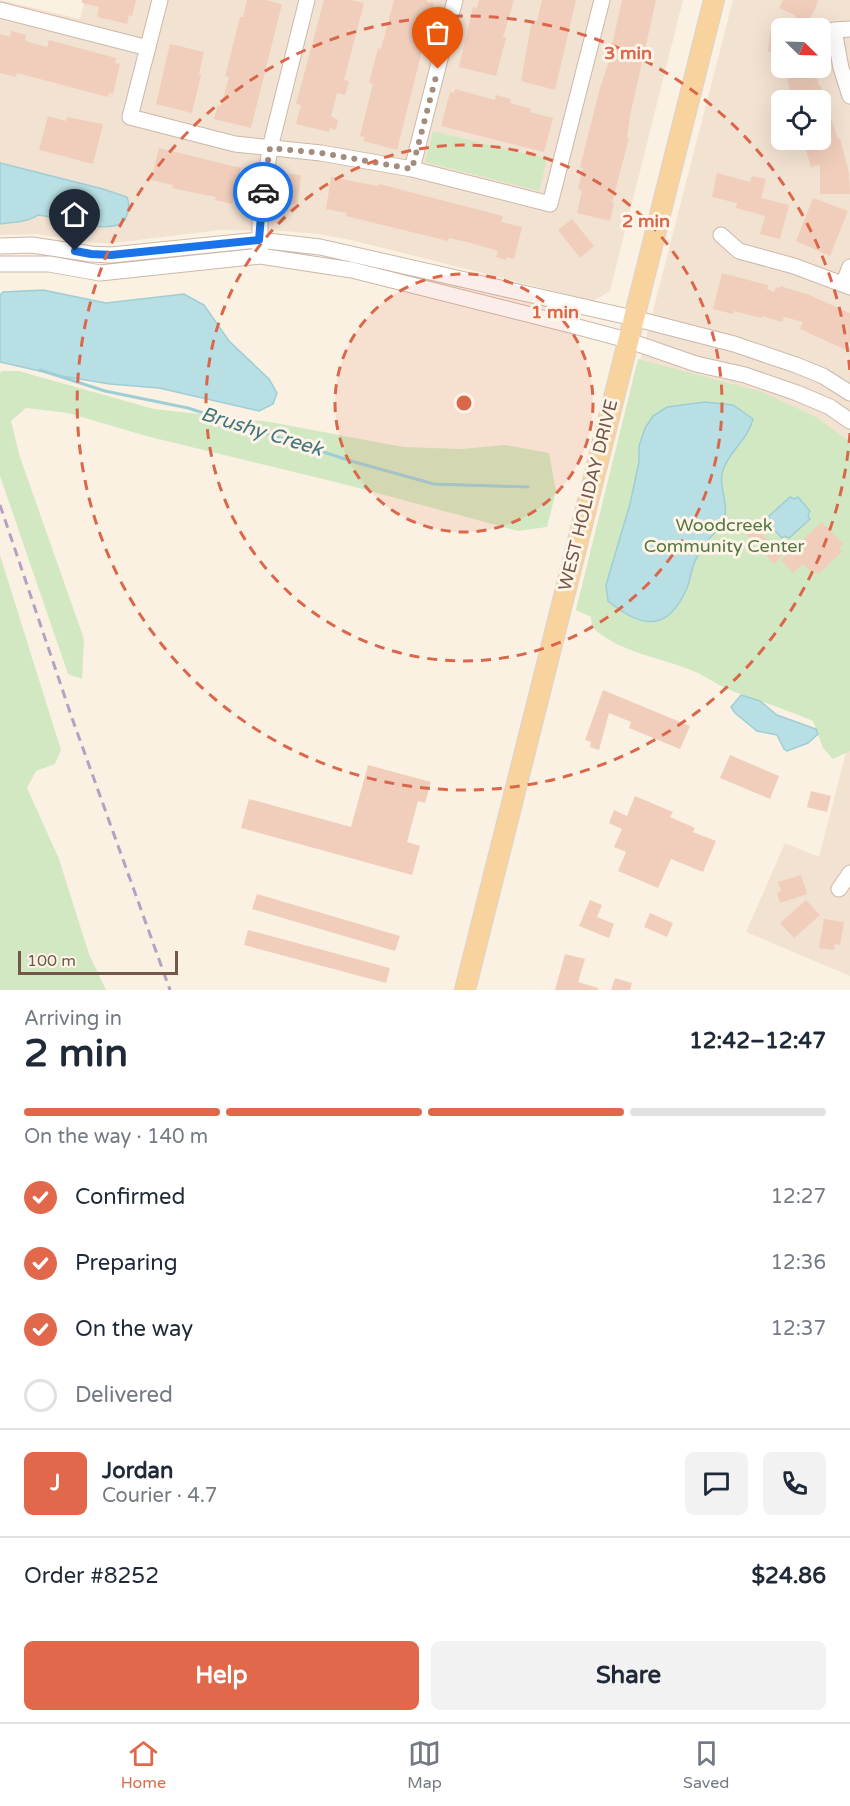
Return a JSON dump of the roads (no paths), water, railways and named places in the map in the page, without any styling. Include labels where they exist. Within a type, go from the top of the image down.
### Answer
[{"type":"main road","name":"WEST HOLIDAY DRIVE","points":[[465,990],[714,0]]},
{"type":"street","points":[[160,0],[130,117],[235,144],[321,153],[412,169],[550,204],[602,0]]},
{"type":"street","points":[[260,256],[260,216],[270,148],[307,0]]},
{"type":"street","points":[[412,169],[455,0]]},
{"type":"street","points":[[0,10],[148,48]]},
{"type":"street","points":[[850,29],[834,30],[841,68],[850,96]]},
{"type":"street","points":[[721,235],[739,251],[794,266],[847,286],[850,267]]},
{"type":"street","points":[[0,246],[32,245],[111,255],[259,240],[320,247],[633,318],[769,355],[823,376],[850,393]]},
{"type":"street","points":[[0,264],[49,264],[100,273],[260,256],[351,270],[627,340],[696,364],[745,375],[830,407],[850,421]]},
{"type":"street","points":[[840,889],[850,873]]},
{"type":"water","points":[[0,163],[127,197],[129,206],[126,217],[122,223],[104,227],[38,215],[25,220],[0,224]]},
{"type":"water","points":[[43,290],[106,303],[184,294],[204,305],[229,341],[269,379],[277,393],[273,404],[259,411],[159,388],[110,384],[61,376],[0,362],[0,295],[3,292]]},
{"type":"water","points":[[705,402],[733,405],[753,419],[747,433],[723,470],[722,482],[726,510],[724,521],[699,552],[680,602],[663,619],[653,622],[643,621],[632,617],[608,601],[606,585],[630,504],[639,462],[639,446],[645,428],[653,416],[667,407]]},
{"type":"water","points":[[790,497],[794,499],[798,497],[810,511],[808,515],[810,519],[789,538],[785,536],[782,538],[769,524],[769,516]]},
{"type":"water","points":[[741,695],[760,701],[777,715],[816,729],[818,734],[808,743],[787,751],[777,735],[757,731],[735,713],[731,707]]},
{"type":"waterway","name":"Brushy Creek","points":[[40,370],[105,391],[188,408],[351,461],[434,484],[528,487]]},
{"type":"railway","points":[[0,505],[72,718],[170,990]]},
{"type":"park label","name":"Woodcreek Community Center","points":[[724,535]]}]
